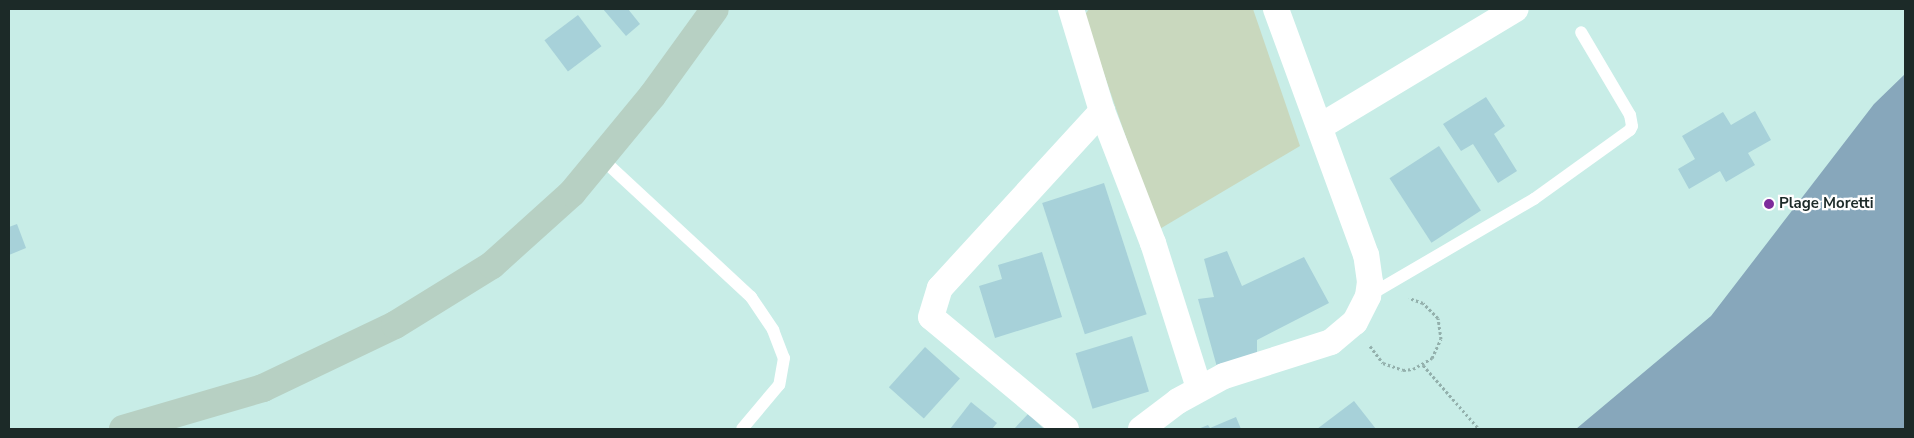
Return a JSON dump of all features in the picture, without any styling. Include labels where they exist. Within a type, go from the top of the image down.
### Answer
[{"type":"main road","points":[[122,429],[263,388],[395,325],[492,265],[572,193],[652,96],[715,9]]},
{"type":"street","points":[[1071,9],[1102,111],[1152,243],[1199,388]]},
{"type":"street","points":[[1141,429],[1199,388],[1250,366],[1331,342],[1355,322],[1374,292],[1370,282],[1366,255],[1321,126],[1276,9]]},
{"type":"street","points":[[1321,126],[1516,9]]},
{"type":"street","points":[[1066,429],[931,317],[940,288],[1102,111]]},
{"type":"lane","points":[[1374,292],[1534,199],[1630,130],[1630,115],[1581,32]]},
{"type":"lane","points":[[601,158],[752,297],[773,330],[784,358],[779,385],[742,429]]},
{"type":"path","points":[[1355,322],[1383,363],[1403,370],[1423,365],[1438,350],[1441,339],[1438,318],[1423,303],[1374,292]]},
{"type":"path","points":[[1423,365],[1479,429]]},
{"type":"green space","points":[[1089,9],[1253,9],[1300,146],[1158,230],[1084,16]]},
{"type":"water","points":[[1905,74],[1905,429],[1576,429],[1711,316],[1874,104]]},
{"type":"building","points":[[603,9],[628,9],[640,24],[626,36]]},
{"type":"building","points":[[578,15],[601,46],[568,71],[544,40]]},
{"type":"building","points":[[1486,97],[1505,126],[1494,134],[1517,171],[1498,183],[1473,144],[1461,151],[1443,124]]},
{"type":"building","points":[[1755,111],[1771,140],[1748,153],[1755,165],[1726,182],[1720,171],[1689,189],[1678,169],[1695,159],[1682,136],[1723,112],[1731,125]]},
{"type":"building","points":[[1439,146],[1481,211],[1431,243],[1390,178]]},
{"type":"building","points":[[1104,183],[1147,314],[1085,334],[1042,203]]},
{"type":"building","points":[[17,224],[26,248],[9,255],[9,227]]},
{"type":"building","points":[[1227,251],[1242,286],[1304,257],[1329,303],[1257,340],[1257,355],[1217,367],[1198,299],[1214,297],[1204,259]]},
{"type":"building","points":[[1042,252],[1062,317],[995,338],[979,286],[1002,279],[998,265]]},
{"type":"building","points":[[1132,336],[1149,391],[1093,409],[1076,353]]},
{"type":"building","points":[[925,347],[960,378],[924,419],[889,387]]},
{"type":"building","points":[[1354,401],[1376,429],[1317,429]]},
{"type":"building","points":[[971,402],[997,423],[992,429],[950,429]]},
{"type":"building","points":[[1028,414],[1044,429],[1014,429]]},
{"type":"building","points":[[1236,417],[1241,429],[1198,429],[1208,425],[1210,428]]},
{"type":"place","name":"Plage Moretti","points":[[1769,204]]}]
